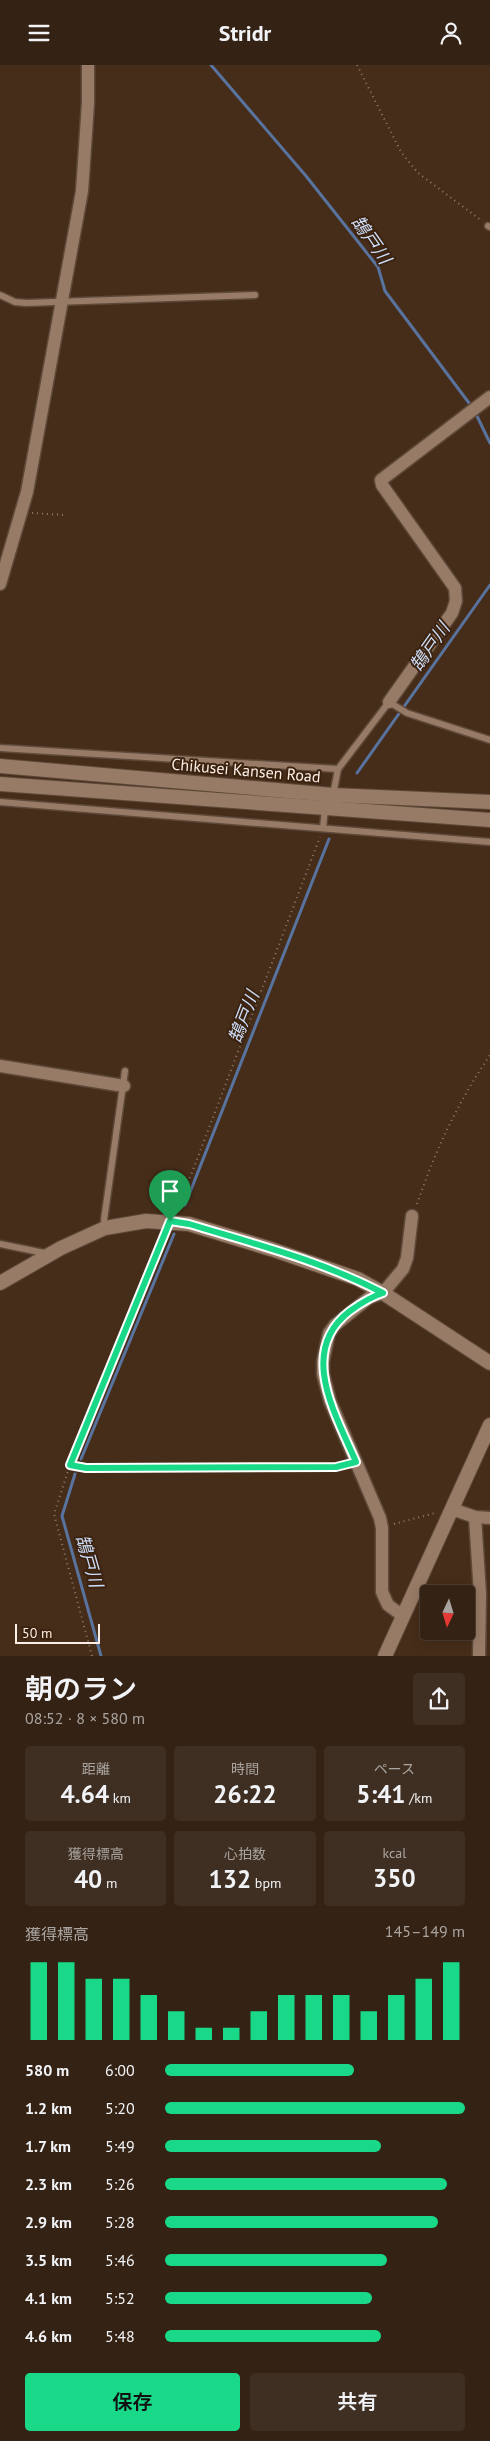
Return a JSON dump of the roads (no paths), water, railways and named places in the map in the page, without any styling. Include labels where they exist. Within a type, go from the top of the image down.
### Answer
[{"type":"street","points":[[0,584],[23,510],[62,302],[85,163],[88,65]]},
{"type":"street","points":[[389,702],[444,628],[456,601],[454,588],[382,485],[381,480],[490,397]]},
{"type":"street","name":"Chikusei Kansen Road","points":[[0,767],[333,795],[490,802]]},
{"type":"street","name":"Chikusei Kansen Road","points":[[0,784],[325,809],[490,819]]},
{"type":"street","points":[[0,1066],[124,1086]]},
{"type":"street","points":[[402,1616],[388,1605],[382,1592],[382,1528],[330,1401],[323,1374],[323,1361],[329,1333],[335,1325],[370,1297],[383,1293],[403,1269],[407,1258],[412,1216]]},
{"type":"street","points":[[0,1283],[50,1255],[105,1228],[128,1223],[170,1221],[189,1224],[322,1265],[358,1279],[383,1293],[490,1363]]},
{"type":"street","points":[[385,1656],[490,1425]]},
{"type":"street","points":[[450,1513],[490,1518]]},
{"type":"street","points":[[475,1517],[480,1594],[479,1656]]},
{"type":"lane","points":[[0,295],[20,302],[62,302],[255,295]]},
{"type":"lane","points":[[333,795],[338,769],[389,702],[407,713],[490,740]]},
{"type":"lane","points":[[0,748],[338,769]]},
{"type":"lane","points":[[0,802],[490,842]]},
{"type":"lane","points":[[323,828],[325,809]]},
{"type":"lane","points":[[105,1228],[104,1220],[125,1071]]},
{"type":"lane","points":[[0,1244],[50,1255]]},
{"type":"waterway","name":"鵠戸川","points":[[211,65],[306,176],[378,267],[385,291],[472,407]]},
{"type":"waterway","name":"鵠戸川","points":[[475,412],[490,443]]},
{"type":"waterway","name":"鵠戸川","points":[[357,773],[490,585]]},
{"type":"waterway","name":"鵠戸川","points":[[185,1205],[329,839]]},
{"type":"waterway","name":"鵠戸川","points":[[81,1459],[174,1234]]},
{"type":"waterway","name":"鵠戸川","points":[[75,1474],[62,1516],[101,1656]]}]
